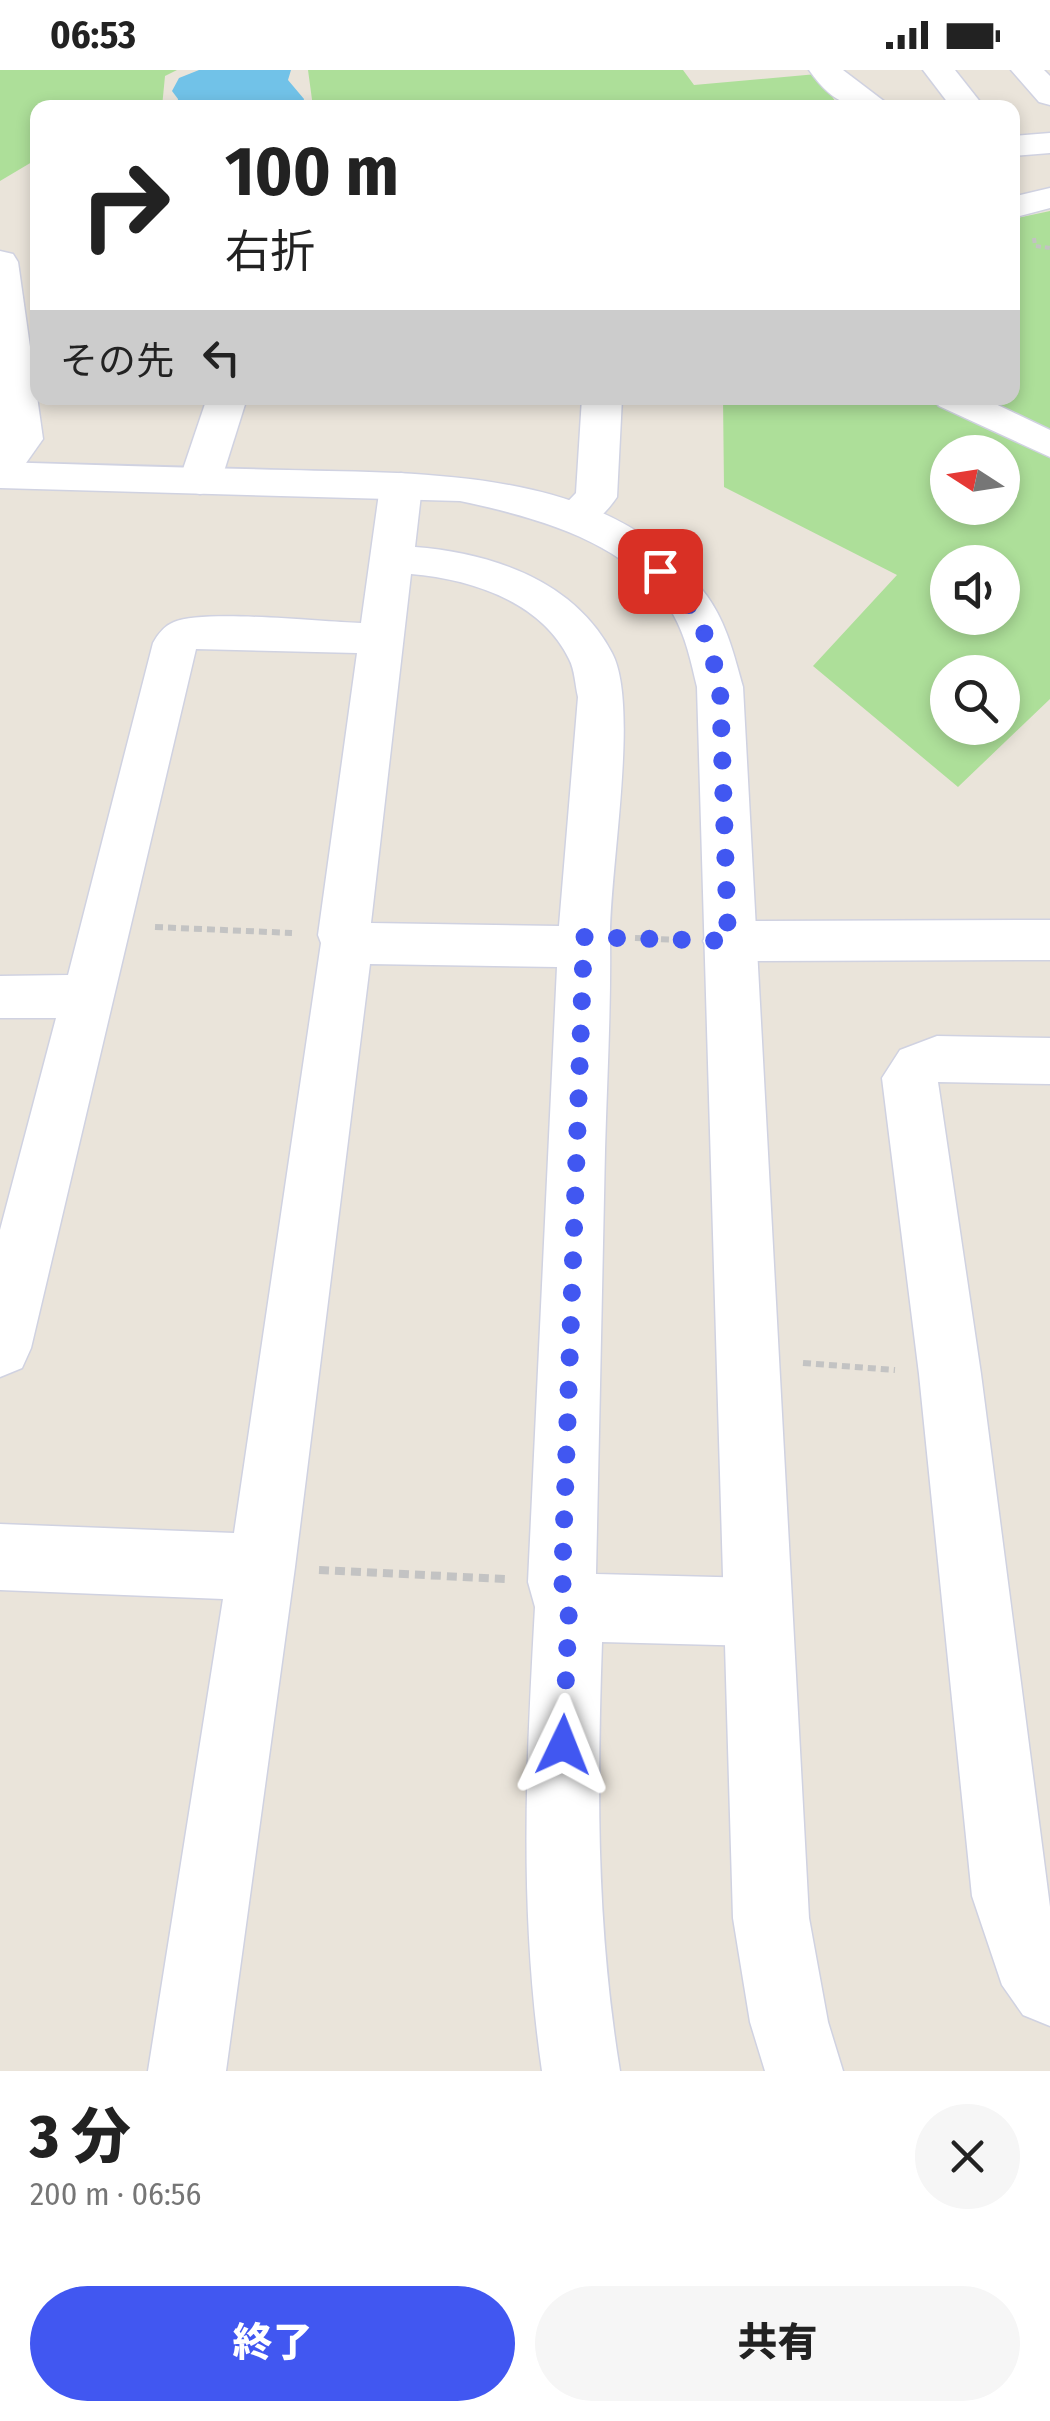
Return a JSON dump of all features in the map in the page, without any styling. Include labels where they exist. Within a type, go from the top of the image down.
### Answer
[{"type":"street","points":[[825,70],[862,100]]},
{"type":"street","points":[[938,70],[963,100]]},
{"type":"street","points":[[1027,70],[1050,95]]},
{"type":"street","points":[[1020,145],[1050,143]]},
{"type":"street","points":[[1020,206],[1050,198]]},
{"type":"street","points":[[0,262],[23,439],[0,473]]},
{"type":"street","points":[[200,481],[225,405]]},
{"type":"street","points":[[574,517],[596,497],[602,405]]},
{"type":"street","points":[[967,405],[1050,446]]},
{"type":"street","points":[[0,473],[460,488],[512,498],[574,517],[620,540],[660,571],[686,600],[708,640],[720,687],[771,1918],[789,2022],[804,2071]]},
{"type":"street","points":[[187,2071],[262,1567],[401,486]]},
{"type":"street","points":[[394,560],[444,563],[499,578],[536,596],[564,620],[592,657],[601,697],[584,942],[560,1814],[567,1980],[581,2071]]},
{"type":"street","points":[[0,1348],[87,996],[109,925],[175,643],[187,633],[202,632],[384,638]]},
{"type":"street","points":[[345,939],[584,942]]},
{"type":"street","points":[[728,941],[1050,940]]},
{"type":"street","points":[[0,997],[87,996]]},
{"type":"street","points":[[1050,1061],[936,1059],[920,1066],[910,1078],[950,1374],[1010,1896],[1029,1958],[1050,1988]]},
{"type":"street","points":[[0,1557],[262,1567]]},
{"type":"street","points":[[565,1595],[756,1612]]},
{"type":"path","points":[[109,925],[345,939]]},
{"type":"path","points":[[584,942],[728,941]]},
{"type":"path","points":[[747,1359],[950,1374]]},
{"type":"path","points":[[262,1567],[565,1595]]},
{"type":"green space","points":[[0,70],[177,70],[165,76],[163,100],[30,100],[30,163],[0,181]]},
{"type":"green space","points":[[308,70],[683,70],[694,85],[817,74],[834,100],[312,100]]},
{"type":"green space","points":[[1050,211],[1050,699],[1020,728],[1020,655],[930,655],[930,745],[1002,745],[958,787],[813,666],[897,575],[724,487],[723,405],[1020,405],[1020,217]]},
{"type":"water","points":[[199,70],[291,70],[288,80],[304,99],[178,100],[172,91],[179,78]]},
{"type":"route","points":[[563,1745],[569,1608],[562,1582],[584,937],[728,941],[720,687],[708,640],[686,600],[660,571]]}]
